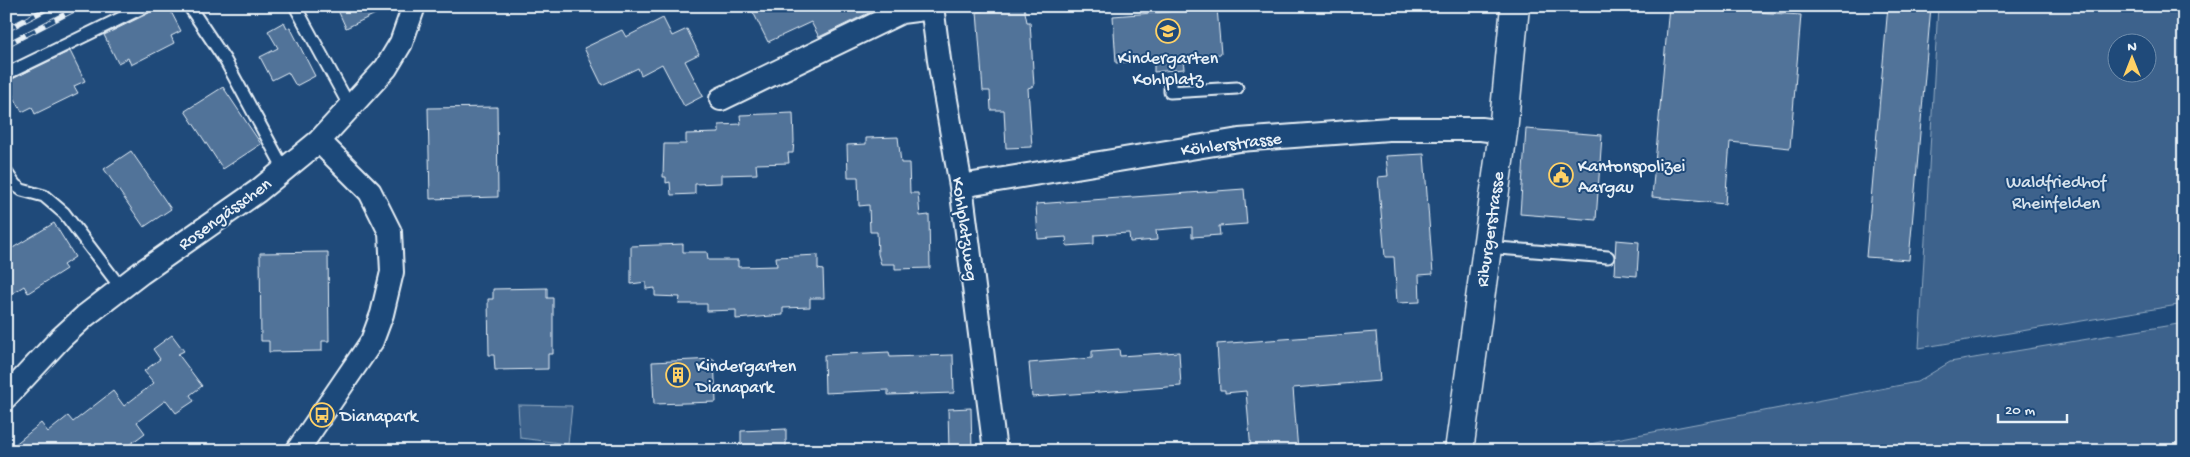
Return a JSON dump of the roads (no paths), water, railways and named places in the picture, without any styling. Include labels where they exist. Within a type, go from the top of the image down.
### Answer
[{"type":"street","name":"Rosengässchen","points":[[6,397],[60,338],[121,288],[258,191],[318,141],[386,68],[401,43],[414,6]]},
{"type":"street","name":"Riburgerstrasse","points":[[1459,451],[1503,132],[1516,6]]},
{"type":"street","name":"Kohlplatzweg","points":[[721,99],[901,12],[932,7],[939,60],[962,186],[995,451]]},
{"type":"street","name":"Köhlerstrasse","points":[[962,186],[1240,140],[1389,129],[1480,128],[1503,132]]},
{"type":"street","points":[[297,451],[372,341],[382,314],[392,272],[390,232],[370,192],[318,141]]},
{"type":"lane","points":[[6,74],[146,6]]},
{"type":"lane","points":[[189,6],[230,68],[284,169]]},
{"type":"lane","points":[[295,6],[350,107]]},
{"type":"lane","points":[[1170,81],[1170,92],[1237,88]]},
{"type":"lane","points":[[6,172],[15,185],[22,190],[44,196],[64,213],[121,288]]},
{"type":"lane","points":[[1486,247],[1608,257]]},
{"type":"railway","points":[[6,30],[52,6]]},
{"type":"railway","points":[[6,45],[81,6]]},
{"type":"place","name":"Kindergarten Kohlplatz","points":[[1168,31]]},
{"type":"place","name":"Kantonspolizei Aargau","points":[[1561,175]]},
{"type":"place","name":"Kindergarten Dianapark","points":[[678,375]]},
{"type":"place","name":"Dianapark","points":[[322,415]]},
{"type":"park label","name":"Waldfriedhof Rheinfelden","points":[[2056,191]]}]
